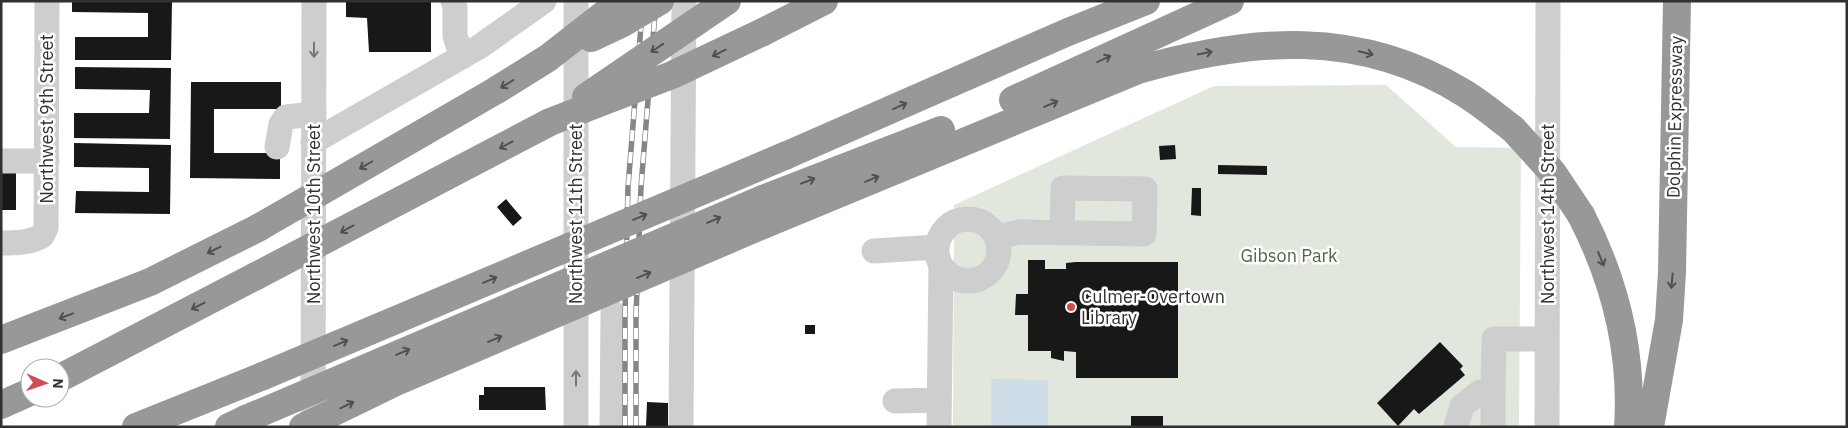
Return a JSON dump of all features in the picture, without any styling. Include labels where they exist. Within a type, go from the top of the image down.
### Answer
[{"type":"highway","points":[[1,340],[150,282],[258,228],[488,95],[548,58],[621,1]]},
{"type":"highway","points":[[548,58],[623,23],[660,1]]},
{"type":"highway","points":[[550,122],[727,1]]},
{"type":"highway","points":[[70,373],[550,122],[672,75],[824,1]]},
{"type":"highway","points":[[1068,32],[1104,1]]},
{"type":"highway","points":[[136,427],[263,376],[787,155],[1068,32],[1146,1]]},
{"type":"highway","points":[[303,427],[918,139],[1028,94],[1230,1]]},
{"type":"highway","name":"Dolphin Expressway","points":[[1650,427],[1668,320],[1674,233],[1678,1]]},
{"type":"highway","points":[[1674,233],[1686,207],[1693,1]]},
{"type":"highway","points":[[237,423],[763,212],[1138,70],[1171,60],[1230,49],[1265,45],[1304,44],[1362,52],[1388,59],[1414,68],[1463,92],[1513,129],[1553,173],[1581,215],[1600,257],[1617,308],[1627,370],[1628,427]]},
{"type":"highway","points":[[1,405],[20,396]]},
{"type":"street","name":"Northwest 9th Street","points":[[1,243],[25,242],[42,236],[47,218],[47,1]]},
{"type":"street","name":"Northwest 10th Street","points":[[313,427],[314,1]]},
{"type":"street","points":[[453,1],[455,7],[455,36],[462,57]]},
{"type":"street","points":[[314,142],[479,47],[544,1]]},
{"type":"street","name":"Northwest 11th Street","points":[[576,1],[576,427]]},
{"type":"street","points":[[681,427],[684,1]]},
{"type":"street","name":"Northwest 14th Street","points":[[1547,427],[1548,1]]},
{"type":"street","points":[[278,147],[281,124],[286,117],[314,114]]},
{"type":"street","points":[[1,161],[46,161]]},
{"type":"street","points":[[939,256],[948,274],[957,280],[967,282],[978,280],[991,272],[999,258],[1000,248],[997,237],[991,229],[983,222],[974,219],[963,219],[954,222],[940,237],[939,256],[939,427]]},
{"type":"street","points":[[997,237],[1020,232],[1062,233]]},
{"type":"street","points":[[874,251],[939,256]]},
{"type":"street","points":[[612,427],[613,313]]},
{"type":"street","points":[[1493,427],[1494,340],[1547,339]]},
{"type":"street","points":[[1456,427],[1462,406],[1480,392],[1493,391]]},
{"type":"street","points":[[895,401],[939,400]]},
{"type":"green space","name":"Gibson Park","points":[[1386,85],[1456,147],[1521,148],[1519,427],[953,427],[954,205],[1214,86]]},
{"type":"shaded area","points":[[991,379],[1048,380],[1048,427],[991,427]]},
{"type":"building","points":[[72,1],[172,1],[171,60],[75,60],[75,37],[148,37],[148,13],[72,12]]},
{"type":"building","points":[[346,1],[431,1],[431,52],[369,52],[367,18],[346,17]]},
{"type":"building","points":[[75,67],[171,68],[170,139],[74,138],[74,113],[149,113],[150,90],[75,89]]},
{"type":"building","points":[[191,82],[281,82],[281,109],[214,109],[214,153],[280,153],[280,179],[190,178]]},
{"type":"building","points":[[74,143],[171,145],[170,214],[75,213],[76,191],[149,192],[149,168],[74,167]]},
{"type":"building","points":[[1175,145],[1176,159],[1160,160],[1159,146]]},
{"type":"building","points":[[1218,165],[1267,166],[1267,175],[1218,174]]},
{"type":"building","points":[[1,173],[16,173],[16,210],[1,210]]},
{"type":"building","points":[[1192,188],[1201,188],[1201,216],[1191,215]]},
{"type":"building","points":[[506,199],[522,218],[513,226],[497,207]]},
{"type":"building","points":[[1028,260],[1045,260],[1045,269],[1066,269],[1066,263],[1076,262],[1178,262],[1178,378],[1076,378],[1076,352],[1064,351],[1064,361],[1051,358],[1051,351],[1028,351],[1028,315],[1015,315],[1016,294],[1028,294]]},
{"type":"building","points":[[805,325],[815,325],[815,334],[805,334]]},
{"type":"building","points":[[1440,342],[1463,366],[1460,369],[1465,375],[1419,414],[1414,409],[1398,426],[1377,403]]},
{"type":"building","points":[[484,387],[545,387],[546,410],[479,410],[479,395],[484,395]]},
{"type":"building","points":[[647,402],[668,403],[668,427],[646,426]]},
{"type":"building","points":[[1131,416],[1163,416],[1163,427],[1131,427]]},
{"type":"railway","points":[[625,427],[628,187],[643,1]]},
{"type":"railway","points":[[636,427],[636,315],[641,187],[656,1]]},
{"type":"place","name":"Culmer-Overtown Library","points":[[1071,307]]}]
